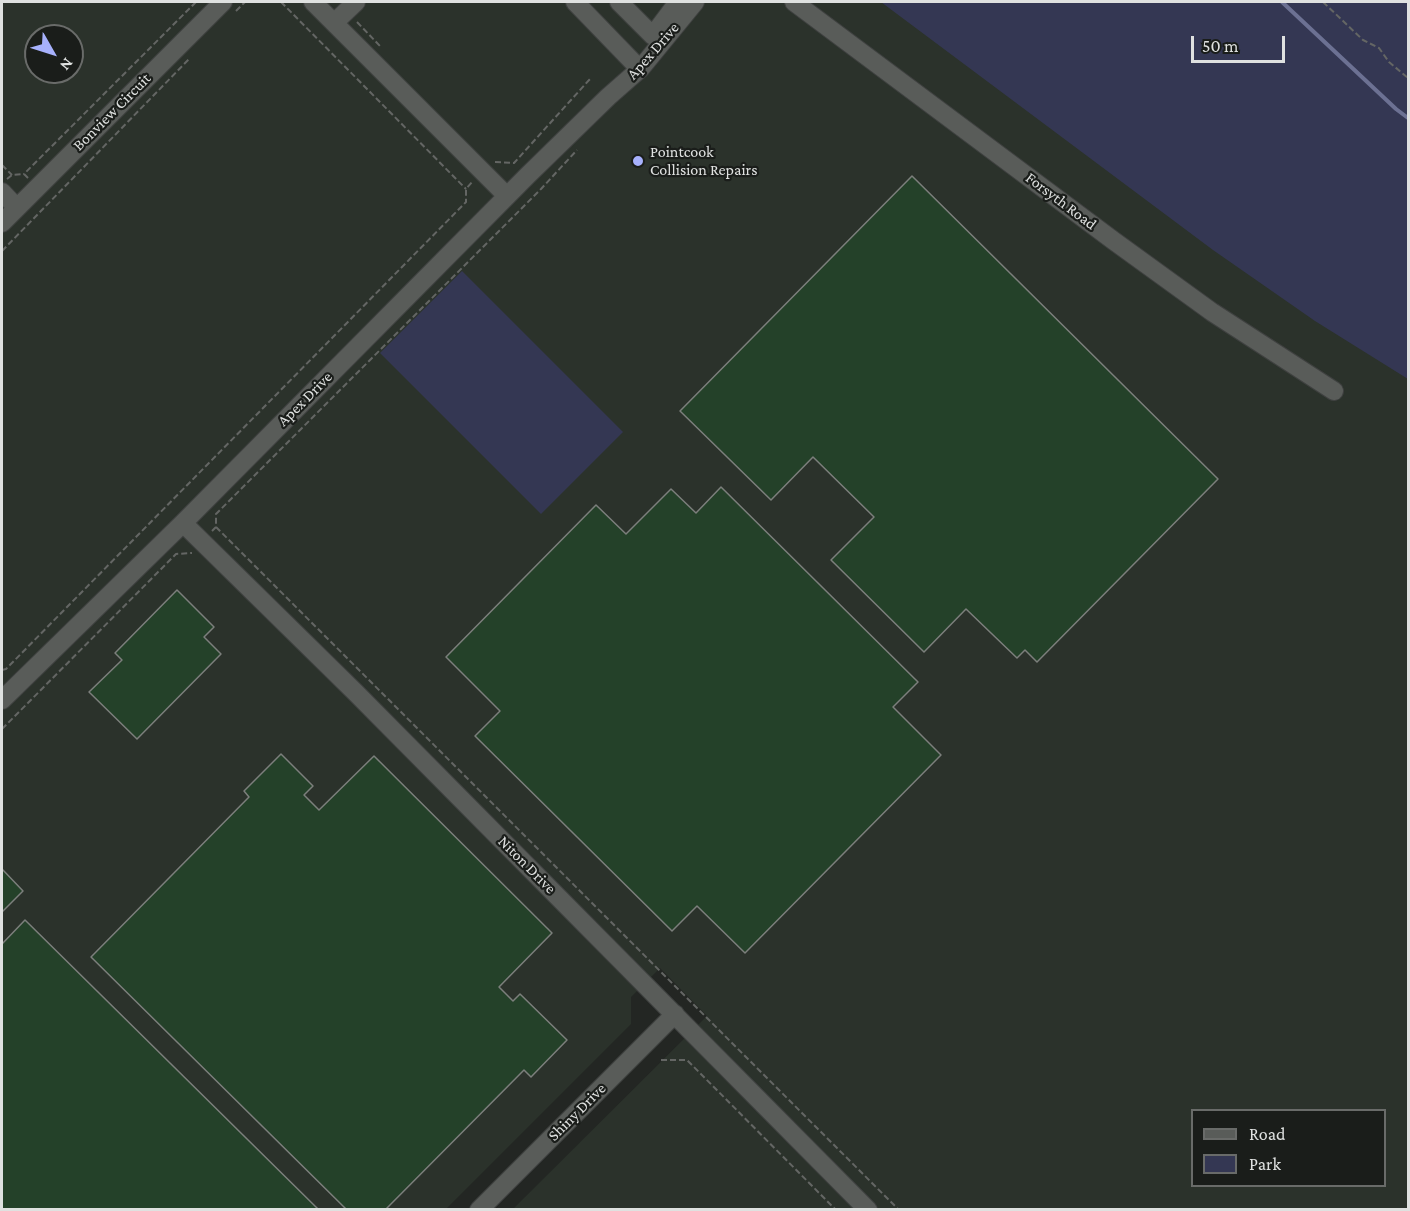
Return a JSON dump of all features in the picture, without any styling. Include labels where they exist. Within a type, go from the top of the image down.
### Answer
[{"type":"street","points":[[314,2],[507,196]]},
{"type":"street","points":[[335,22],[356,2]]},
{"type":"street","points":[[574,2],[633,62]]},
{"type":"street","points":[[619,2],[653,36]]},
{"type":"street","name":"Apex Drive","points":[[608,97],[678,2]]},
{"type":"street","name":"Apex Drive","points":[[2,700],[183,523],[507,196],[608,97],[641,68],[695,2]]},
{"type":"street","name":"Forsyth Road","points":[[794,2],[1212,312],[1334,391]]},
{"type":"street","name":"Bonview Circuit","points":[[2,223],[226,10]]},
{"type":"street","points":[[2,192],[17,208]]},
{"type":"street","name":"Niton Drive","points":[[183,523],[356,693],[868,1209]]},
{"type":"street","name":"Shiny Drive","points":[[479,1209],[675,1014]]},
{"type":"path","points":[[226,10],[245,2]]},
{"type":"path","points":[[2,669],[6,669],[466,202],[466,189],[280,2]]},
{"type":"path","points":[[1323,2],[1363,40],[1379,48],[1389,62],[1408,78]]},
{"type":"path","points":[[2,251],[197,52]]},
{"type":"path","points":[[466,189],[493,162],[514,163],[590,79]]},
{"type":"path","points":[[2,729],[176,554],[190,554],[202,542],[216,527],[216,514],[533,198],[578,149]]},
{"type":"path","points":[[2,165],[12,175]]},
{"type":"path","points":[[2,184],[12,175],[24,174]]},
{"type":"path","points":[[216,527],[899,1209]]},
{"type":"path","points":[[661,1060],[687,1060],[836,1209]]},
{"type":"shaded area","points":[[2,2],[1295,2],[1408,115],[1408,1209],[513,1209],[707,1016],[660,968],[631,997],[631,1024],[446,1209],[2,1210]]},
{"type":"green space","points":[[881,2],[1408,2],[1408,379],[1315,321],[1213,250]]},
{"type":"green space","points":[[462,271],[623,432],[541,514],[380,353]]},
{"type":"building","points":[[912,176],[1218,479],[1037,662],[1025,650],[1017,658],[966,609],[924,652],[831,560],[874,517],[813,457],[771,500],[680,411]]},
{"type":"building","points":[[721,487],[918,682],[893,707],[941,755],[745,953],[697,906],[672,931],[475,736],[500,711],[446,657],[596,505],[626,534],[671,489],[696,513]]},
{"type":"building","points":[[177,590],[214,627],[204,637],[221,654],[137,739],[89,692],[122,660],[115,653]]},
{"type":"building","points":[[281,754],[313,786],[304,795],[319,810],[374,756],[552,933],[499,987],[513,1001],[520,994],[567,1040],[531,1077],[524,1070],[386,1209],[346,1209],[91,957],[249,797],[244,791]]},
{"type":"building","points":[[2,869],[23,891],[2,912]]},
{"type":"building","points":[[25,920],[318,1209],[2,1209],[2,944]]},
{"type":"waterway","points":[[1282,2],[1408,118]]},
{"type":"place","name":"Pointcook Collision Repairs","points":[[638,161]]}]
